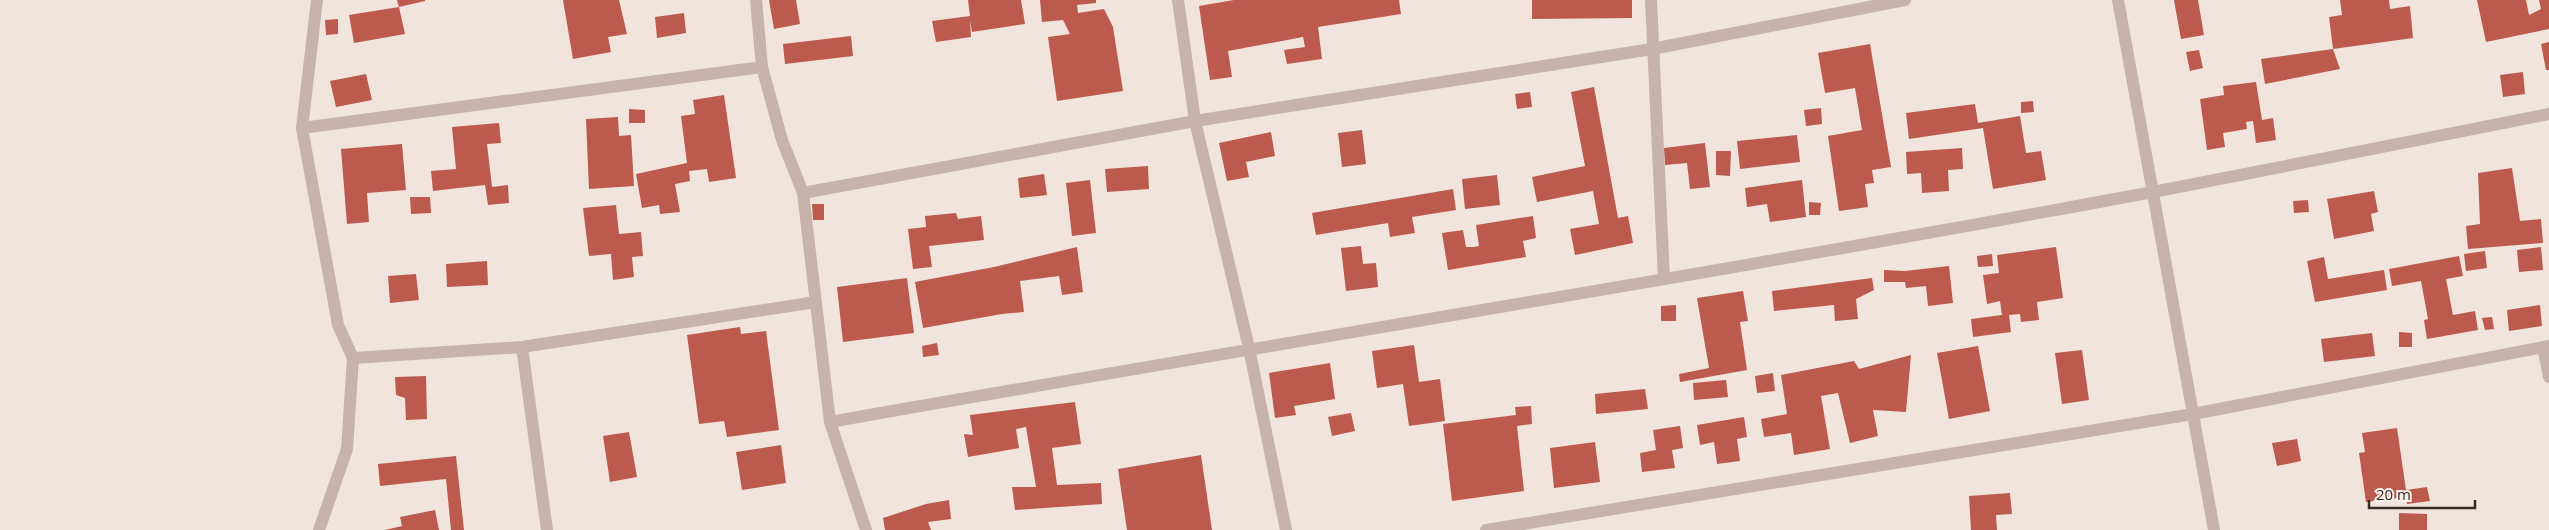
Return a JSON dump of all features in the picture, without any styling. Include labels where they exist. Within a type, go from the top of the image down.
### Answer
[{"type":"street","points":[[318,0],[302,128],[338,326],[353,358],[347,449],[319,530]]},
{"type":"street","points":[[756,0],[762,67],[782,140],[803,193],[830,422],[863,530]]},
{"type":"street","points":[[1178,0],[1195,121],[1249,348],[1286,530]]},
{"type":"street","points":[[1651,0],[1664,279]]},
{"type":"street","points":[[803,193],[1195,121],[1652,49],[1905,0]]},
{"type":"street","points":[[2118,0],[2214,530]]},
{"type":"street","points":[[302,128],[762,67]]},
{"type":"street","points":[[830,422],[1249,348],[1664,279],[2153,192],[2549,114]]},
{"type":"street","points":[[353,358],[522,347],[816,302]]},
{"type":"street","points":[[522,347],[547,530]]},
{"type":"street","points":[[1486,530],[2193,414],[2546,347],[2549,377]]},
{"type":"building","points":[[397,0],[425,0],[425,1],[399,7]]},
{"type":"building","points":[[563,0],[619,0],[627,34],[608,37],[611,52],[573,59]]},
{"type":"building","points":[[769,0],[796,0],[800,24],[774,29]]},
{"type":"building","points":[[968,0],[1021,0],[1025,24],[972,32],[970,20],[971,37],[936,42],[932,21],[970,16]]},
{"type":"building","points":[[1040,0],[1096,0],[1096,3],[1077,5],[1078,13],[1104,9],[1113,27],[1123,91],[1057,101],[1048,37],[1070,34],[1063,20],[1042,22]]},
{"type":"building","points":[[1234,0],[1399,0],[1401,14],[1318,27],[1322,59],[1287,64],[1284,50],[1305,47],[1303,37],[1228,51],[1232,77],[1210,80],[1199,6]]},
{"type":"building","points":[[1532,0],[1632,0],[1632,18],[1532,19]]},
{"type":"building","points":[[2174,0],[2198,0],[2204,35],[2181,39]]},
{"type":"building","points":[[2340,0],[2389,0],[2390,9],[2410,6],[2413,38],[2333,49],[2329,17],[2342,15]]},
{"type":"building","points":[[2477,0],[2526,0],[2529,15],[2541,9],[2539,0],[2549,0],[2549,29],[2486,42]]},
{"type":"building","points":[[399,7],[405,34],[354,43],[349,15]]},
{"type":"building","points":[[684,13],[686,33],[657,38],[655,17]]},
{"type":"building","points":[[338,19],[338,34],[326,35],[325,20]]},
{"type":"building","points":[[851,36],[853,56],[785,64],[783,44]]},
{"type":"building","points":[[2549,42],[2549,70],[2546,70],[2541,44]]},
{"type":"building","points":[[1870,44],[1891,167],[1872,170],[1874,183],[1865,184],[1868,207],[1839,211],[1828,136],[1862,130],[1855,88],[1825,93],[1818,53]]},
{"type":"building","points":[[2333,49],[2340,69],[2265,84],[2261,59]]},
{"type":"building","points":[[2199,50],[2203,68],[2190,71],[2186,52]]},
{"type":"building","points":[[2523,72],[2525,94],[2503,97],[2500,75]]},
{"type":"building","points":[[366,74],[372,100],[336,107],[330,81]]},
{"type":"building","points":[[2256,82],[2262,120],[2273,118],[2276,140],[2256,143],[2253,121],[2246,122],[2247,129],[2223,133],[2225,147],[2207,150],[2200,99],[2224,95],[2223,86]]},
{"type":"building","points":[[1594,87],[1618,218],[1628,216],[1633,243],[1575,255],[1570,229],[1599,224],[1593,191],[1537,202],[1532,177],[1585,166],[1571,92]]},
{"type":"building","points":[[1530,92],[1532,107],[1517,109],[1515,94]]},
{"type":"building","points":[[724,95],[736,178],[709,182],[707,169],[689,171],[690,181],[675,184],[680,212],[660,214],[659,205],[642,208],[636,174],[687,163],[681,116],[695,114],[693,100]]},
{"type":"building","points":[[2033,101],[2034,112],[2021,113],[2021,102]]},
{"type":"building","points":[[1975,104],[1978,123],[2020,116],[2026,153],[2041,151],[2046,180],[1993,189],[1983,128],[1909,139],[1906,113]]},
{"type":"building","points":[[1821,108],[1822,124],[1806,126],[1804,110]]},
{"type":"building","points":[[629,109],[645,110],[645,123],[629,123]]},
{"type":"building","points":[[618,117],[619,136],[631,135],[634,186],[589,189],[586,119]]},
{"type":"building","points":[[499,123],[501,143],[487,144],[492,187],[508,185],[509,203],[488,205],[485,185],[433,191],[431,171],[456,169],[452,127]]},
{"type":"building","points":[[1362,130],[1366,164],[1342,167],[1338,133]]},
{"type":"building","points":[[1271,132],[1275,156],[1246,162],[1249,177],[1227,181],[1219,143]]},
{"type":"building","points":[[1797,135],[1800,162],[1740,169],[1737,141]]},
{"type":"building","points":[[1705,143],[1710,187],[1690,189],[1687,163],[1665,165],[1664,148]]},
{"type":"building","points":[[402,144],[406,190],[367,193],[369,222],[347,224],[341,149]]},
{"type":"building","points":[[1962,148],[1963,169],[1948,170],[1949,191],[1922,193],[1921,173],[1907,174],[1906,152]]},
{"type":"building","points":[[1716,151],[1731,151],[1730,176],[1716,175]]},
{"type":"building","points":[[1148,166],[1149,189],[1107,192],[1105,169]]},
{"type":"building","points":[[2512,168],[2520,221],[2541,219],[2543,243],[2468,249],[2466,226],[2480,224],[2478,173]]},
{"type":"building","points":[[1044,174],[1047,195],[1020,198],[1018,178]]},
{"type":"building","points":[[1497,175],[1500,205],[1465,209],[1462,179]]},
{"type":"building","points":[[1090,180],[1096,233],[1072,236],[1066,183]]},
{"type":"building","points":[[1802,180],[1806,217],[1770,222],[1767,204],[1747,207],[1745,188]]},
{"type":"building","points":[[1453,189],[1456,210],[1412,217],[1415,233],[1390,237],[1388,223],[1316,235],[1312,213]]},
{"type":"building","points":[[2374,191],[2378,212],[2371,214],[2374,231],[2334,239],[2327,199]]},
{"type":"building","points":[[410,197],[430,197],[431,213],[411,214]]},
{"type":"building","points":[[2308,200],[2309,212],[2294,213],[2293,201]]},
{"type":"building","points":[[1809,202],[1821,203],[1820,215],[1809,215]]},
{"type":"building","points":[[812,204],[824,204],[824,220],[813,220]]},
{"type":"building","points":[[616,205],[619,234],[641,232],[643,256],[632,257],[634,277],[613,280],[611,254],[589,256],[583,208]]},
{"type":"building","points":[[956,213],[958,219],[981,216],[984,240],[929,246],[932,267],[913,269],[908,229],[926,227],[925,216]]},
{"type":"building","points":[[1533,216],[1536,238],[1523,241],[1526,257],[1448,270],[1442,233],[1463,230],[1466,247],[1474,247],[1479,246],[1476,225]]},
{"type":"building","points":[[1361,246],[1363,264],[1376,263],[1378,287],[1346,291],[1341,248]]},
{"type":"building","points":[[1077,247],[1083,292],[1062,295],[1059,276],[1020,281],[1024,312],[923,328],[915,282],[994,267]]},
{"type":"building","points":[[2056,247],[2063,298],[2037,302],[2039,320],[2021,322],[2020,314],[2009,315],[2011,332],[1973,337],[1971,319],[2002,315],[2000,301],[1987,304],[1983,275],[1999,273],[1997,255]]},
{"type":"building","points":[[2541,247],[2543,270],[2519,272],[2517,250]]},
{"type":"building","points":[[2485,251],[2487,268],[2466,271],[2464,254]]},
{"type":"building","points":[[1992,254],[1993,266],[1978,267],[1977,256]]},
{"type":"building","points":[[2459,256],[2463,276],[2446,279],[2453,315],[2475,311],[2478,330],[2427,339],[2424,320],[2428,319],[2421,281],[2392,286],[2389,269]]},
{"type":"building","points":[[2324,257],[2328,279],[2384,270],[2387,290],[2315,302],[2307,261]]},
{"type":"building","points":[[487,261],[488,285],[447,287],[446,264]]},
{"type":"building","points":[[1949,266],[1953,303],[1928,306],[1926,286],[1906,288],[1905,282],[1884,282],[1884,270],[1905,271]]},
{"type":"building","points":[[416,274],[419,300],[390,303],[388,276]]},
{"type":"building","points":[[907,278],[914,333],[843,342],[837,287]]},
{"type":"building","points":[[1872,278],[1874,290],[1856,299],[1858,319],[1835,321],[1834,305],[1774,311],[1772,291]]},
{"type":"building","points":[[1743,291],[1748,321],[1740,322],[1747,370],[1680,382],[1679,374],[1709,368],[1697,298]]},
{"type":"building","points":[[1676,305],[1676,321],[1661,321],[1661,306]]},
{"type":"building","points":[[2540,305],[2542,326],[2509,331],[2507,310]]},
{"type":"building","points":[[2492,317],[2494,329],[2485,330],[2482,318]]},
{"type":"building","points":[[740,327],[741,334],[766,331],[779,430],[727,437],[724,421],[699,424],[687,335]]},
{"type":"building","points":[[2399,332],[2412,333],[2412,347],[2399,347]]},
{"type":"building","points":[[2372,333],[2375,356],[2324,362],[2321,339]]},
{"type":"building","points":[[937,343],[939,355],[923,357],[922,346]]},
{"type":"building","points":[[1414,345],[1419,382],[1440,379],[1445,421],[1409,426],[1403,384],[1377,388],[1372,351]]},
{"type":"building","points":[[1978,346],[1990,411],[1949,419],[1937,353]]},
{"type":"building","points":[[2082,350],[2089,400],[2062,404],[2055,353]]},
{"type":"building","points":[[1911,355],[1906,412],[1873,410],[1878,436],[1850,443],[1838,393],[1821,396],[1830,449],[1794,455],[1791,433],[1764,437],[1761,419],[1787,414],[1781,375],[1854,361],[1859,369]]},
{"type":"building","points":[[1330,363],[1335,399],[1294,406],[1296,415],[1275,418],[1269,373]]},
{"type":"building","points":[[1773,373],[1775,391],[1757,393],[1755,376]]},
{"type":"building","points":[[426,376],[427,419],[406,420],[405,398],[396,395],[395,377]]},
{"type":"building","points":[[1726,380],[1728,397],[1694,400],[1693,383]]},
{"type":"building","points":[[1645,389],[1648,409],[1596,414],[1595,394]]},
{"type":"building","points":[[1075,402],[1081,444],[1052,448],[1057,485],[1101,483],[1102,504],[1015,510],[1012,487],[1036,487],[1026,427],[1016,429],[1019,448],[968,457],[964,434],[973,435],[970,415]]},
{"type":"building","points":[[1531,406],[1532,424],[1517,426],[1524,491],[1452,501],[1443,424],[1516,415],[1515,407]]},
{"type":"building","points":[[1351,413],[1355,431],[1332,436],[1328,417]]},
{"type":"building","points":[[1744,417],[1747,437],[1737,439],[1740,461],[1717,464],[1714,442],[1700,445],[1697,425]]},
{"type":"building","points":[[1680,426],[1683,448],[1672,450],[1675,468],[1642,472],[1640,453],[1656,450],[1653,430]]},
{"type":"building","points":[[2397,428],[2406,490],[2427,487],[2430,501],[2407,504],[2406,497],[2366,502],[2359,453],[2365,452],[2362,433]]},
{"type":"building","points":[[629,432],[637,477],[610,482],[603,436]]},
{"type":"building","points":[[2297,439],[2301,461],[2277,466],[2272,443]]},
{"type":"building","points":[[1595,442],[1600,482],[1554,488],[1550,448]]},
{"type":"building","points":[[781,445],[786,483],[742,490],[736,452]]},
{"type":"building","points":[[1201,455],[1212,530],[1127,530],[1118,469]]},
{"type":"building","points":[[456,456],[464,530],[451,530],[446,479],[380,486],[378,464]]},
{"type":"building","points":[[2010,493],[2012,514],[1996,515],[1997,530],[1971,530],[1969,496]]},
{"type":"building","points":[[949,500],[951,519],[928,522],[931,530],[885,530],[883,518],[926,504]]},
{"type":"building","points":[[435,510],[439,530],[385,530],[402,526],[400,517]]},
{"type":"building","points":[[2399,513],[2427,514],[2427,530],[2399,530]]}]
